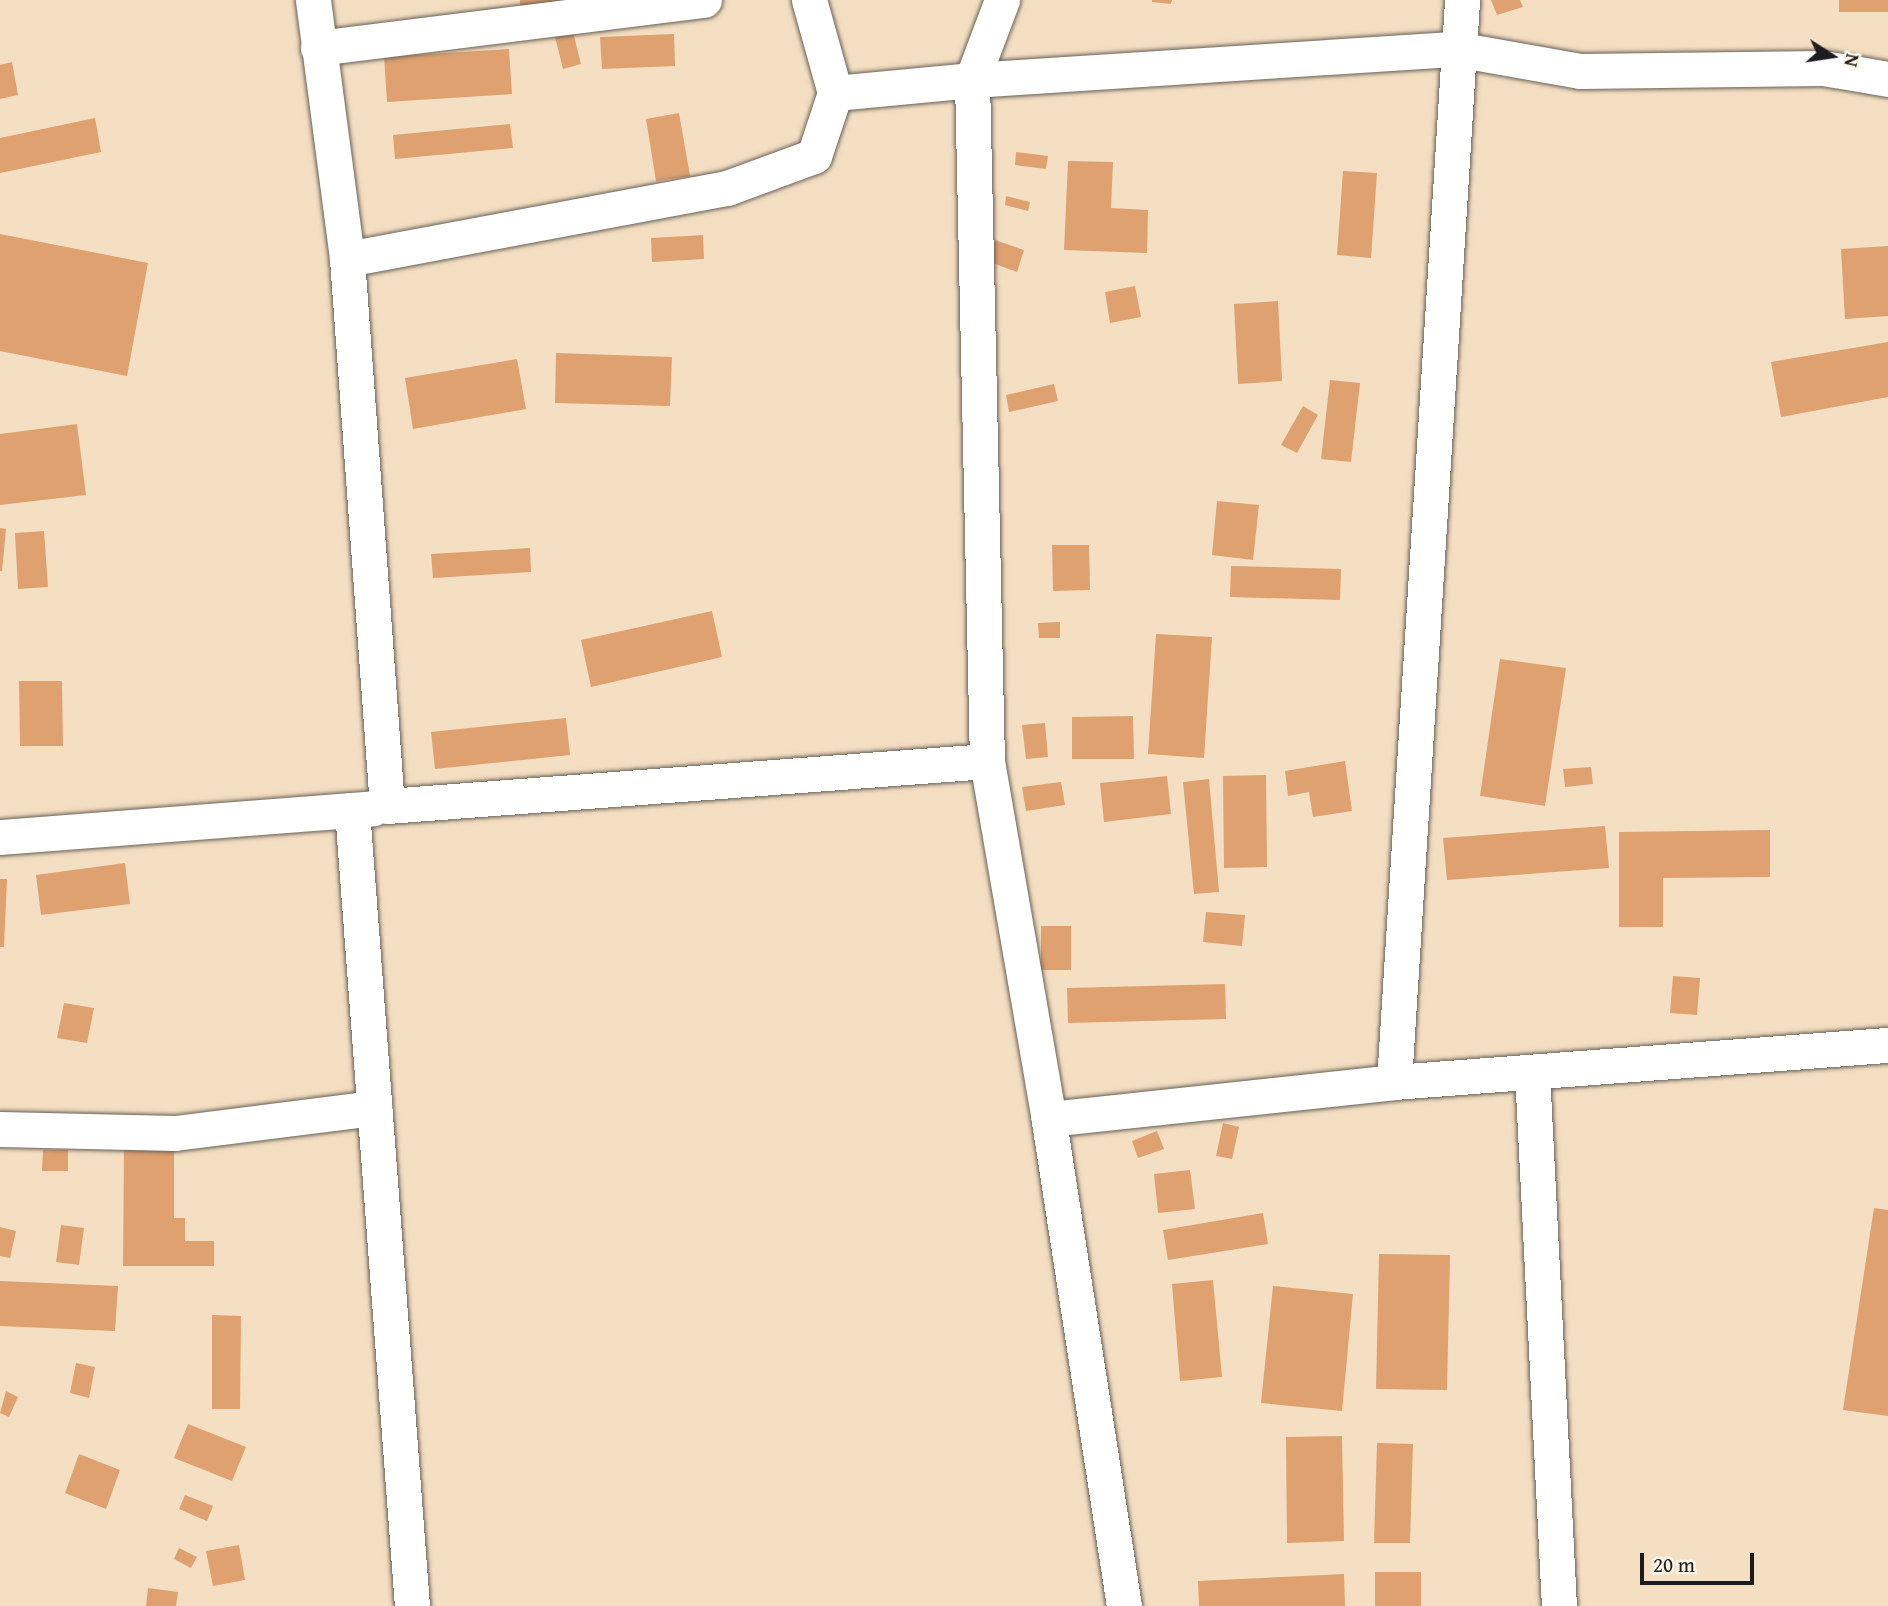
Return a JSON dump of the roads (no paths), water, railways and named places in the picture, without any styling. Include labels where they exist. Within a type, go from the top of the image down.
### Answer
[{"type":"street","points":[[313,0],[347,259],[387,806]]},
{"type":"street","points":[[347,259],[727,188],[814,156],[835,93],[809,0]]},
{"type":"street","points":[[1002,0],[972,80],[986,761],[1049,1119],[1124,1606]]},
{"type":"street","points":[[1394,1082],[1456,49],[1462,0]]},
{"type":"street","points":[[318,48],[690,1]]},
{"type":"street","points":[[835,93],[972,80],[1456,49],[1580,71],[1823,68],[1888,79]]},
{"type":"street","points":[[0,837],[986,761]]},
{"type":"street","points":[[352,810],[412,1606]]},
{"type":"street","points":[[1049,1119],[1394,1082],[1888,1045]]},
{"type":"street","points":[[1532,1072],[1559,1606]]},
{"type":"street","points":[[0,1129],[175,1133],[374,1108]]}]
